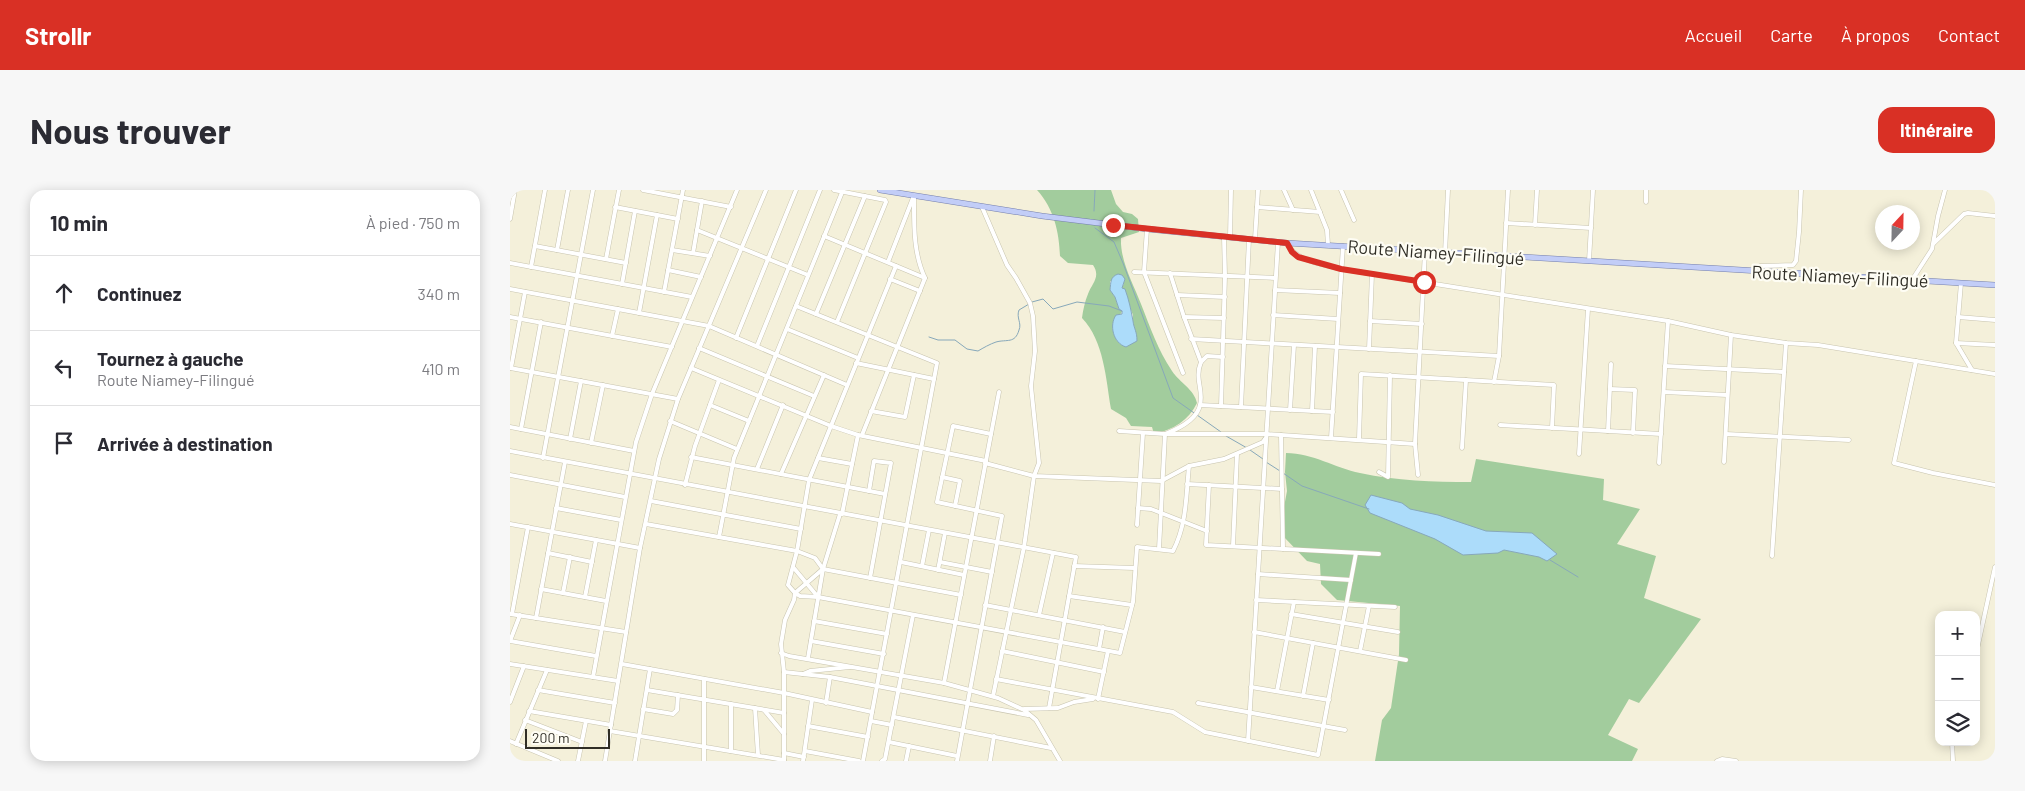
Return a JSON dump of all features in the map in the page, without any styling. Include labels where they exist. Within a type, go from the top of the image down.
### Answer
[{"type":"main road","name":"Route Niamey-Filingué","points":[[880,190],[982,207],[1147,229],[1287,243],[1995,285]]},
{"type":"street","points":[[510,219],[515,190]]},
{"type":"street","points":[[531,267],[545,190]]},
{"type":"street","points":[[557,250],[568,190]]},
{"type":"street","points":[[543,458],[593,190]]},
{"type":"street","points":[[606,259],[618,190]]},
{"type":"street","points":[[642,190],[731,206]]},
{"type":"street","points":[[664,292],[683,190]]},
{"type":"street","points":[[593,677],[634,450],[652,394],[737,190]]},
{"type":"street","points":[[605,761],[640,548],[659,458],[678,399],[766,190]]},
{"type":"street","points":[[736,338],[796,190]]},
{"type":"street","points":[[757,346],[820,190]]},
{"type":"street","points":[[834,190],[885,200],[886,202],[837,322]]},
{"type":"street","points":[[1221,406],[1225,276],[1231,190]]},
{"type":"street","points":[[1255,239],[1258,190]]},
{"type":"street","points":[[1284,190],[1293,210]]},
{"type":"street","points":[[1311,190],[1328,230],[1328,245]]},
{"type":"street","points":[[1341,190],[1354,220]]},
{"type":"street","points":[[1446,253],[1448,190]]},
{"type":"street","points":[[1494,382],[1499,356],[1508,190]]},
{"type":"street","points":[[1535,224],[1537,190]]},
{"type":"street","points":[[1589,261],[1593,190]]},
{"type":"street","points":[[1646,190],[1646,202]]},
{"type":"street","points":[[1756,271],[1760,266],[1794,265],[1799,232],[1801,190]]},
{"type":"street","points":[[1912,280],[1926,261],[1933,244],[1945,190]]},
{"type":"street","points":[[719,537],[732,465],[737,449],[843,191]]},
{"type":"street","points":[[816,314],[865,196]]},
{"type":"street","points":[[888,262],[914,196]]},
{"type":"street","points":[[808,658],[823,569],[841,514],[860,435],[925,278],[919,264],[914,230],[914,196]]},
{"type":"street","points":[[693,253],[702,201]]},
{"type":"street","points":[[615,207],[678,219]]},
{"type":"street","points":[[982,207],[1007,265],[1030,303],[1033,316],[1035,351],[1031,386],[1038,463],[1034,476],[1024,548],[992,696]]},
{"type":"street","points":[[1257,207],[1320,212]]},
{"type":"street","points":[[622,284],[635,211]]},
{"type":"street","points":[[1933,244],[1964,214],[1995,216]]},
{"type":"street","points":[[639,313],[657,215]]},
{"type":"street","points":[[1506,223],[1591,228]]},
{"type":"street","points":[[1147,229],[1144,272],[1183,373]]},
{"type":"street","points":[[697,230],[808,275]]},
{"type":"street","points":[[824,236],[925,278]]},
{"type":"street","points":[[1241,407],[1248,277],[1248,239]]},
{"type":"street","points":[[1248,741],[1278,242]]},
{"type":"street","points":[[1287,243],[1292,252],[1298,257],[1341,269],[1668,321],[1732,335],[1818,346],[1995,374]]},
{"type":"street","points":[[534,246],[626,263]]},
{"type":"street","points":[[1332,438],[1343,246]]},
{"type":"street","points":[[672,250],[710,256]]},
{"type":"street","points":[[1418,475],[1415,444],[1426,252]]},
{"type":"street","points":[[510,263],[692,297]]},
{"type":"street","points":[[896,266],[809,480],[797,552],[788,585],[800,596],[818,597],[1120,653],[1132,605],[1136,580],[1134,568],[1137,547],[1173,551],[1181,535],[1184,522],[1189,466]]},
{"type":"street","points":[[668,270],[701,277]]},
{"type":"street","points":[[1134,272],[1276,278]]},
{"type":"street","points":[[1170,273],[1191,340],[1201,362]]},
{"type":"street","points":[[1369,349],[1372,274]]},
{"type":"street","points":[[890,279],[920,291]]},
{"type":"street","points":[[1961,283],[1956,343],[1972,370]]},
{"type":"street","points":[[510,289],[709,326],[847,385]]},
{"type":"street","points":[[1275,290],[1340,294]]},
{"type":"street","points":[[525,292],[510,368],[678,399]]},
{"type":"street","points":[[1177,295],[1225,297]]},
{"type":"street","points":[[796,306],[936,363],[863,761]]},
{"type":"street","points":[[612,336],[618,309]]},
{"type":"street","points":[[1579,454],[1588,309]]},
{"type":"street","points":[[1273,315],[1338,319]]},
{"type":"street","points":[[510,317],[672,347]]},
{"type":"street","points":[[1184,317],[1224,318]]},
{"type":"street","points":[[1958,317],[1995,320]]},
{"type":"street","points":[[1370,321],[1422,324]]},
{"type":"street","points":[[1659,463],[1668,321]]},
{"type":"street","points":[[521,430],[541,322]]},
{"type":"street","points":[[787,329],[858,358]]},
{"type":"street","points":[[1724,462],[1732,335]]},
{"type":"street","points":[[1191,340],[1499,356]]},
{"type":"street","points":[[1772,556],[1786,343]]},
{"type":"street","points":[[1956,343],[1995,345]]},
{"type":"street","points":[[1290,410],[1294,345]]},
{"type":"street","points":[[1312,411],[1315,346]]},
{"type":"street","points":[[700,348],[814,396]]},
{"type":"street","points":[[1165,434],[1183,425],[1195,413],[1200,404],[1197,372],[1201,362],[1207,356],[1223,357]]},
{"type":"street","points":[[1916,361],[1894,463],[1995,485]]},
{"type":"street","points":[[856,364],[934,379]]},
{"type":"street","points":[[1608,431],[1612,364]]},
{"type":"street","points":[[1665,366],[1784,372]]},
{"type":"street","points":[[691,368],[831,426],[860,435],[985,462],[1034,476],[1161,481],[1189,466],[1217,462],[1237,454],[1263,442],[1266,434]]},
{"type":"street","points":[[1359,439],[1361,374],[1554,385],[1552,428]]},
{"type":"street","points":[[781,474],[824,375]]},
{"type":"street","points":[[871,411],[905,417],[914,375]]},
{"type":"street","points":[[1379,472],[1388,476],[1390,375]]},
{"type":"street","points":[[685,485],[691,457],[719,380]]},
{"type":"street","points":[[1462,448],[1466,380]]},
{"type":"street","points":[[570,439],[581,381]]},
{"type":"street","points":[[591,443],[603,385]]},
{"type":"street","points":[[1610,389],[1635,390],[1633,433]]},
{"type":"street","points":[[944,683],[999,392]]},
{"type":"street","points":[[1664,392],[1727,395]]},
{"type":"street","points":[[1200,404],[1333,412]]},
{"type":"street","points":[[710,405],[749,421]]},
{"type":"street","points":[[757,470],[783,406]]},
{"type":"street","points":[[670,421],[737,449]]},
{"type":"street","points":[[1500,425],[1661,434]]},
{"type":"street","points":[[889,742],[957,759],[1002,516],[937,502],[953,426],[991,434]]},
{"type":"street","points":[[510,427],[634,450]]},
{"type":"street","points":[[1120,431],[1165,434],[1266,434],[1415,444]]},
{"type":"street","points":[[1137,526],[1142,433]]},
{"type":"street","points":[[1159,549],[1161,481],[1165,434]]},
{"type":"street","points":[[1726,434],[1849,440]]},
{"type":"street","points":[[1281,435],[1283,549]]},
{"type":"street","points":[[510,451],[1076,557],[1049,708]]},
{"type":"street","points":[[1233,546],[1237,454]]},
{"type":"street","points":[[691,457],[885,494]]},
{"type":"street","points":[[818,458],[852,464]]},
{"type":"street","points":[[869,491],[876,460],[891,463],[870,578]]},
{"type":"street","points":[[536,618],[565,462]]},
{"type":"street","points":[[510,475],[625,497]]},
{"type":"street","points":[[942,477],[960,481],[955,506]]},
{"type":"street","points":[[1187,484],[1282,489]]},
{"type":"street","points":[[1209,485],[1206,545],[1379,554]]},
{"type":"street","points":[[651,501],[800,529]]},
{"type":"street","points":[[556,508],[621,520]]},
{"type":"street","points":[[1138,508],[1151,509],[1207,531]]},
{"type":"street","points":[[510,524],[640,548]]},
{"type":"street","points":[[646,524],[797,552],[815,558],[823,569],[961,594]]},
{"type":"street","points":[[528,527],[511,614],[626,632]]},
{"type":"street","points":[[922,566],[929,530]]},
{"type":"street","points":[[938,570],[945,533]]},
{"type":"street","points":[[585,597],[596,540]]},
{"type":"street","points":[[548,553],[592,562]]},
{"type":"street","points":[[1039,615],[1053,553]]},
{"type":"street","points":[[996,679],[1173,712],[1205,732],[1318,755],[1356,553]]},
{"type":"street","points":[[563,593],[570,557]]},
{"type":"street","points":[[901,562],[964,575]]},
{"type":"street","points":[[940,562],[992,572]]},
{"type":"street","points":[[1074,566],[1134,568]]},
{"type":"street","points":[[793,567],[818,597]]},
{"type":"street","points":[[1980,638],[1992,592],[1995,567]]},
{"type":"street","points":[[610,731],[784,760],[784,672],[781,653],[784,620],[796,593],[823,569]]},
{"type":"street","points":[[1258,574],[1351,580]]},
{"type":"street","points":[[510,584],[517,585]]},
{"type":"street","points":[[541,589],[606,601]]},
{"type":"street","points":[[1069,596],[1132,605]]},
{"type":"street","points":[[1256,600],[1395,607]]},
{"type":"street","points":[[1277,691],[1294,602]]},
{"type":"street","points":[[985,605],[1125,632]]},
{"type":"street","points":[[1360,651],[1369,606]]},
{"type":"street","points":[[1291,614],[1398,632]]},
{"type":"street","points":[[882,761],[885,759],[889,742],[913,615]]},
{"type":"street","points":[[520,616],[510,642],[596,656]]},
{"type":"street","points":[[814,621],[887,634]]},
{"type":"street","points":[[1099,650],[1103,627]]},
{"type":"street","points":[[1254,632],[1406,660]]},
{"type":"street","points":[[810,641],[884,654]]},
{"type":"street","points":[[1303,696],[1313,643]]},
{"type":"street","points":[[1002,651],[1104,672]]},
{"type":"street","points":[[1098,699],[1108,651]]},
{"type":"street","points":[[781,653],[786,656],[901,674],[969,688],[992,696],[1024,710],[1030,715],[1039,725],[1050,748],[1060,761]]},
{"type":"street","points":[[510,664],[618,681]]},
{"type":"street","points":[[622,664],[784,693],[872,712]]},
{"type":"street","points":[[510,702],[524,666]]},
{"type":"street","points":[[803,674],[810,671],[854,666]]},
{"type":"street","points":[[635,761],[650,669]]},
{"type":"street","points":[[516,744],[547,670]]},
{"type":"street","points":[[784,672],[830,677],[1030,715]]},
{"type":"street","points":[[826,703],[830,677]]},
{"type":"street","points":[[704,679],[704,761]]},
{"type":"street","points":[[1251,687],[1329,700]]},
{"type":"street","points":[[538,690],[614,703]]},
{"type":"street","points":[[647,690],[784,713]]},
{"type":"street","points":[[644,709],[675,714],[678,695]]},
{"type":"street","points":[[1024,710],[1066,706],[1074,702],[1098,699]]},
{"type":"street","points":[[784,754],[804,759],[812,700]]},
{"type":"street","points":[[1198,703],[1345,730]]},
{"type":"street","points":[[731,704],[731,751]]},
{"type":"street","points":[[755,708],[758,756]]},
{"type":"street","points":[[764,710],[784,734]]},
{"type":"street","points":[[530,711],[611,725]]},
{"type":"street","points":[[894,717],[1050,748]]},
{"type":"street","points":[[526,720],[582,742]]},
{"type":"street","points":[[578,761],[586,720]]},
{"type":"street","points":[[871,721],[892,725]]},
{"type":"street","points":[[808,726],[868,737]]},
{"type":"street","points":[[990,761],[994,736]]},
{"type":"street","points":[[510,742],[558,761]]},
{"type":"street","points":[[906,761],[909,746]]},
{"type":"street","points":[[1952,746],[1953,761]]},
{"type":"street","points":[[805,751],[859,761]]},
{"type":"street","points":[[543,761],[545,756]]},
{"type":"street","points":[[1717,761],[1722,759],[1736,761]]},
{"type":"green space","points":[[1037,190],[1111,190],[1116,204],[1123,212],[1132,214],[1138,219],[1139,232],[1121,238],[1125,263],[1151,330],[1163,355],[1175,375],[1193,394],[1197,403],[1190,414],[1174,427],[1154,434],[1152,427],[1131,426],[1126,418],[1111,409],[1100,349],[1089,327],[1082,318],[1086,300],[1096,277],[1095,269],[1093,265],[1068,263],[1060,256],[1054,221],[1043,197]],"holes":[[[1110,281],[1124,283],[1122,288],[1133,315],[1133,322],[1117,341],[1113,329],[1122,311],[1119,309],[1115,297],[1110,290]]]},
{"type":"green space","points":[[1286,453],[1305,455],[1351,471],[1388,478],[1471,482],[1476,459],[1604,479],[1603,500],[1640,509],[1617,544],[1656,556],[1644,598],[1701,619],[1639,703],[1629,699],[1608,735],[1638,749],[1632,761],[1375,761],[1382,720],[1391,708],[1399,654],[1400,606],[1337,600],[1321,584],[1320,564],[1307,561],[1284,537],[1284,507],[1287,491]]},
{"type":"water","points":[[1118,274],[1122,275],[1125,279],[1122,288],[1125,289],[1128,297],[1137,338],[1137,341],[1126,347],[1115,338],[1113,328],[1116,315],[1122,314],[1110,290],[1112,278]]},
{"type":"water","points":[[1371,495],[1402,503],[1410,509],[1438,515],[1486,531],[1532,533],[1557,554],[1547,561],[1539,557],[1504,550],[1498,553],[1463,555],[1435,539],[1370,513],[1365,505]]},
{"type":"waterway","points":[[1094,211],[1095,190]]},
{"type":"waterway","points":[[1095,228],[1114,242],[1173,398],[1221,432]]},
{"type":"waterway","points":[[1032,302],[1043,299],[1053,309],[1077,302],[1109,306],[1122,311]]},
{"type":"waterway","points":[[929,337],[938,340],[955,340],[967,349],[978,351],[994,343],[1013,339],[1020,327],[1019,310],[1029,304]]},
{"type":"waterway","points":[[1226,436],[1247,448]]},
{"type":"waterway","points":[[1250,450],[1263,459]]},
{"type":"waterway","points":[[1266,462],[1280,471]]},
{"type":"waterway","points":[[1283,473],[1302,486],[1369,509]]},
{"type":"waterway","points":[[1550,560],[1578,577]]},
{"type":"route","points":[[1113,225],[1287,243],[1292,252],[1298,257],[1341,269],[1424,282]]}]
